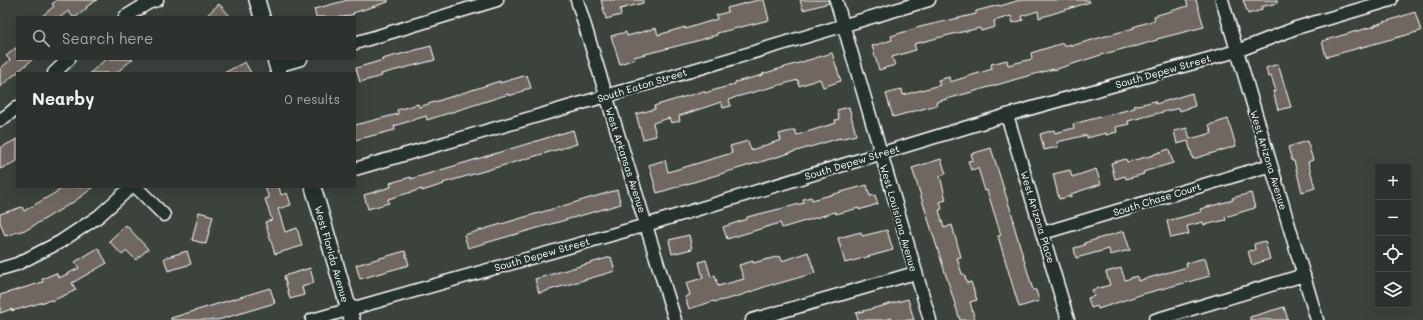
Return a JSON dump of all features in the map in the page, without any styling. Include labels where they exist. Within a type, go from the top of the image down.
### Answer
[{"type":"street","points":[[127,16],[148,3],[157,0]]},
{"type":"street","points":[[257,0],[262,16]]},
{"type":"street","points":[[356,43],[497,0]]},
{"type":"street","name":"West Arkansas Avenue","points":[[577,0],[675,320]]},
{"type":"street","name":"West Louisiana Avenue","points":[[836,0],[930,320]]},
{"type":"street","name":"South Eaton Street","points":[[356,169],[606,96],[843,24],[929,0]]},
{"type":"street","name":"West Arizona Avenue","points":[[1222,0],[1317,320]]},
{"type":"street","name":"South Depew Street","points":[[312,320],[350,315],[1007,115],[1237,51],[1296,28],[1391,0]]},
{"type":"street","points":[[55,72],[68,60]]},
{"type":"street","points":[[277,66],[298,60]]},
{"type":"street","points":[[0,120],[16,108]]},
{"type":"street","name":"West Arizona Place","points":[[1007,115],[1068,320]]},
{"type":"street","name":"South Chase Court","points":[[1043,233],[1271,165]]},
{"type":"street","points":[[0,269],[16,264],[60,242],[99,216],[130,188]]},
{"type":"street","points":[[137,188],[164,215]]},
{"type":"street","name":"West Florida Avenue","points":[[313,188],[350,315]]},
{"type":"street","points":[[752,320],[915,273]]},
{"type":"street","points":[[1155,320],[1304,275]]},
{"type":"building","points":[[57,0],[97,0],[86,7],[87,8],[77,16],[72,16],[68,11],[62,16],[42,16],[54,6],[52,4]]},
{"type":"building","points":[[348,0],[388,0],[388,2],[347,16],[316,16],[314,9]]},
{"type":"building","points":[[601,0],[643,0],[643,3],[620,9],[621,15],[606,19]]},
{"type":"building","points":[[758,0],[764,0],[769,20],[717,33],[717,35],[693,42],[634,57],[635,59],[620,64],[611,36],[626,32],[627,36],[656,28],[658,35],[685,27],[685,29],[717,19],[716,15],[728,12],[727,8]]},
{"type":"building","points":[[800,0],[829,0],[829,3],[803,10]]},
{"type":"building","points":[[1020,0],[1089,0],[1090,2],[1039,18],[1038,11],[1022,16],[1023,20],[1013,23],[1011,16],[994,21],[995,27],[981,31],[980,28],[914,44],[916,50],[892,57],[895,65],[879,70],[872,46],[892,40],[891,36],[920,27],[976,14],[976,11]]},
{"type":"building","points":[[1186,0],[1196,0],[1204,27],[936,102],[937,105],[893,117],[886,94],[902,89],[903,95],[940,85],[938,80],[949,77],[950,82],[992,69],[991,64],[1007,60],[1008,65],[1032,59],[1031,53],[1063,43],[1064,46],[1071,44],[1071,46],[1134,28],[1133,27],[1155,20],[1154,16],[1188,6]]},
{"type":"building","points":[[1243,0],[1277,0],[1277,3],[1261,7],[1262,10],[1248,14]]},
{"type":"building","points":[[219,4],[230,16],[206,16]]},
{"type":"building","points":[[1415,12],[1421,31],[1326,57],[1322,41],[1375,26]]},
{"type":"building","points":[[431,46],[435,60],[381,74],[382,76],[360,82],[356,68],[383,60],[382,59]]},
{"type":"building","points":[[16,48],[16,60],[32,60],[0,87],[0,69],[10,60],[6,56]]},
{"type":"building","points":[[832,53],[841,81],[823,87],[820,79],[799,86],[798,80],[736,97],[729,100],[731,106],[723,108],[721,102],[679,116],[680,121],[671,123],[669,118],[653,123],[656,136],[643,139],[636,114],[655,109],[654,106],[704,91],[705,93],[735,84],[735,82],[763,75],[762,74]]},
{"type":"building","points":[[105,60],[132,60],[117,72],[91,72]]},
{"type":"building","points":[[245,62],[250,72],[226,72]]},
{"type":"building","points":[[1278,64],[1291,107],[1278,110],[1273,91],[1276,91],[1271,76],[1268,77],[1266,68]]},
{"type":"building","points":[[527,75],[531,88],[427,120],[426,116],[394,126],[395,130],[356,140],[356,125],[398,114],[397,110],[418,104],[419,107],[500,81],[500,83]]},
{"type":"building","points":[[1192,93],[1195,106],[1180,111],[1179,108],[1128,121],[1129,124],[1116,127],[1117,132],[1087,138],[1087,135],[1057,142],[1058,147],[1044,150],[1040,134],[1054,130],[1055,133],[1074,128],[1073,124],[1135,108],[1134,106],[1155,101],[1156,104]]},
{"type":"building","points":[[849,107],[856,135],[840,138],[657,193],[649,165],[665,160],[668,172],[732,153],[730,146],[748,141],[751,150],[781,140],[779,134],[795,130],[797,135],[836,123],[835,120],[839,119],[837,110]]},
{"type":"building","points":[[1228,119],[1236,146],[1193,159],[1188,141],[1177,144],[1174,131],[1187,128],[1190,139],[1212,133],[1209,125]]},
{"type":"building","points":[[573,130],[577,144],[443,183],[444,184],[422,191],[422,189],[388,199],[389,203],[368,209],[364,195],[391,187],[390,183],[411,177],[411,179]]},
{"type":"building","points":[[16,140],[16,161],[0,169],[0,148]]},
{"type":"building","points":[[1307,141],[1313,160],[1308,162],[1315,188],[1302,192],[1294,161],[1292,161],[1288,147]]},
{"type":"building","points":[[991,148],[1014,221],[1013,222],[1033,290],[1036,290],[1039,301],[1019,307],[998,236],[1001,235],[987,190],[985,191],[978,168],[971,170],[968,161],[973,160],[971,154]]},
{"type":"building","points":[[1169,149],[1173,163],[1126,179],[1125,176],[1115,179],[1111,163],[1126,159],[1127,162],[1154,155]]},
{"type":"building","points":[[941,159],[946,174],[940,176],[946,200],[940,202],[942,209],[939,210],[944,228],[952,225],[961,257],[957,258],[962,274],[964,274],[967,283],[971,282],[977,300],[970,302],[975,320],[960,320],[912,168]]},
{"type":"building","points":[[1096,169],[1101,184],[1071,194],[1072,196],[1059,199],[1053,174],[1070,170],[1072,177]]},
{"type":"building","points":[[867,185],[870,196],[875,195],[878,204],[859,210],[859,208],[836,214],[835,212],[782,228],[780,223],[727,239],[723,227],[747,219],[747,217],[804,203],[803,199],[811,197],[812,200]]},
{"type":"building","points":[[63,188],[93,188],[75,201],[28,229],[5,236],[0,222],[0,214],[22,207],[24,211]]},
{"type":"building","points":[[265,188],[279,188],[281,195],[287,193],[291,205],[278,209],[285,232],[297,228],[302,246],[275,254],[265,222],[272,220],[265,199],[269,198]]},
{"type":"building","points":[[617,190],[621,204],[468,248],[464,235]]},
{"type":"building","points":[[1251,193],[1255,208],[1225,217],[1226,220],[1204,225],[1203,222],[1187,226],[1189,234],[1171,238],[1167,221],[1201,212],[1200,209],[1233,200],[1232,198]]},
{"type":"building","points":[[199,212],[213,216],[206,244],[192,240]]},
{"type":"building","points":[[126,225],[148,249],[136,260],[127,251],[122,255],[109,241]]},
{"type":"building","points":[[887,230],[893,250],[845,263],[838,238],[861,232],[862,236]]},
{"type":"building","points":[[1124,231],[1130,250],[1110,255],[1109,249],[1076,258],[1074,248],[1085,245],[1084,243]]},
{"type":"building","points":[[689,235],[692,249],[672,254],[669,240]]},
{"type":"building","points":[[1265,241],[1270,259],[1252,265],[1248,251],[1255,250],[1254,244]]},
{"type":"building","points":[[98,248],[107,263],[72,283],[76,290],[52,301],[0,313],[0,295],[43,282],[42,279],[56,273],[59,278],[79,268],[75,262]]},
{"type":"building","points":[[187,251],[191,264],[168,271],[164,258]]},
{"type":"building","points":[[405,251],[409,265],[360,279],[356,265]]},
{"type":"building","points":[[808,252],[815,273],[773,284],[736,297],[714,301],[689,309],[685,297],[690,295],[686,283],[703,278],[699,262],[706,260],[711,277],[715,275],[718,286],[744,279],[739,265],[780,256],[782,261]]},
{"type":"building","points":[[611,257],[615,271],[539,293],[535,279]]},
{"type":"building","points":[[1205,258],[1210,276],[1143,294],[1098,309],[1097,306],[1091,308],[1088,298],[1094,296],[1092,290],[1110,285],[1106,272],[1121,268],[1125,280],[1137,276],[1138,281],[1187,267],[1186,263]]},
{"type":"building","points":[[310,268],[314,283],[302,287],[304,295],[290,299],[284,276]]},
{"type":"building","points":[[270,288],[275,303],[218,320],[171,320],[171,318]]},
{"type":"building","points":[[908,299],[914,320],[892,320],[892,318],[884,320],[858,320],[856,313]]},
{"type":"building","points":[[1284,307],[1288,320],[1250,320],[1250,317]]}]
